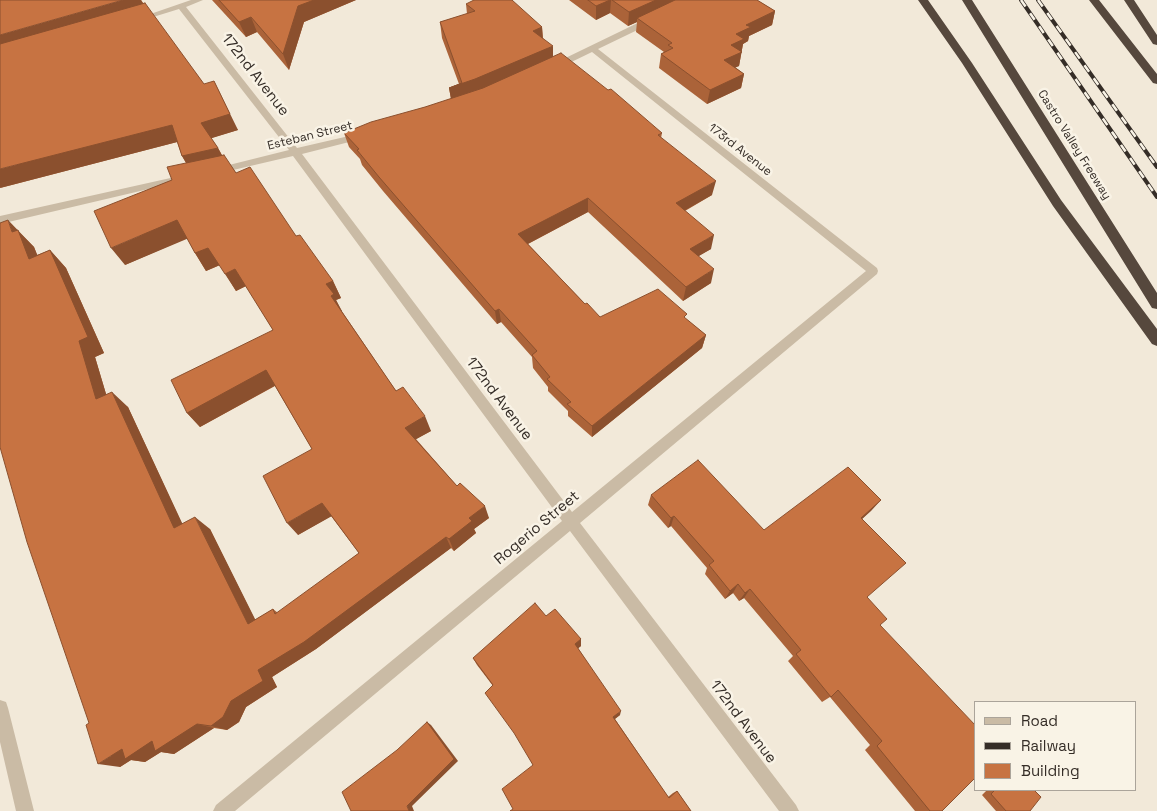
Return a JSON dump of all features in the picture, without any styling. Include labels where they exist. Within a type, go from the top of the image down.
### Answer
[{"type":"highway","points":[[924,0],[962,55],[1057,203],[1157,340]]},
{"type":"highway","name":"Castro Valley Freeway","points":[[967,0],[1157,304]]},
{"type":"highway","points":[[1094,0],[1157,81]]},
{"type":"highway","points":[[1129,0],[1157,42]]},
{"type":"street","points":[[124,24],[199,0]]},
{"type":"street","name":"172nd Avenue","points":[[181,6],[296,153],[571,522],[790,811]]},
{"type":"street","points":[[541,73],[660,16]]},
{"type":"street","name":"173rd Avenue","points":[[592,48],[873,271]]},
{"type":"street","name":"Esteban Street","points":[[209,173],[368,135]]},
{"type":"street","points":[[0,220],[190,177]]},
{"type":"street","name":"Rogerio Street","points":[[222,811],[873,271]]},
{"type":"street","points":[[0,708],[25,811]]},
{"type":"building","points":[[0,0],[123,0],[0,35]]},
{"type":"building","points":[[219,0],[314,0],[298,6],[283,54],[251,17],[239,22]]},
{"type":"building","points":[[474,0],[512,0],[542,27],[533,31],[553,46],[475,79],[449,88],[462,83],[440,22],[475,11],[466,4]]},
{"type":"building","points":[[588,0],[610,0],[596,6]]},
{"type":"building","points":[[612,0],[656,0],[629,12]]},
{"type":"building","points":[[675,0],[757,0],[775,11],[746,25],[751,27],[736,34],[744,39],[731,45],[742,52],[724,60],[744,74],[710,90],[661,54],[673,48],[668,45],[672,43],[637,18]]},
{"type":"building","points":[[145,3],[204,84],[214,81],[230,114],[201,123],[218,148],[182,156],[172,125],[0,169],[0,44]]},
{"type":"building","points":[[561,53],[608,90],[611,89],[662,133],[658,135],[716,181],[676,203],[714,235],[690,249],[714,269],[686,287],[588,198],[518,234],[585,304],[587,303],[600,317],[658,289],[687,314],[684,317],[706,335],[592,426],[567,404],[571,402],[547,379],[550,377],[532,355],[537,351],[499,309],[495,311],[379,177],[357,150],[359,149],[344,133],[371,122],[483,88]]},
{"type":"building","points":[[224,155],[236,173],[250,167],[296,236],[300,235],[333,281],[326,284],[334,294],[331,296],[396,391],[403,387],[425,416],[405,428],[457,486],[460,483],[485,506],[469,518],[472,521],[449,539],[446,537],[304,642],[258,670],[263,681],[231,701],[223,717],[211,726],[197,724],[155,751],[152,741],[125,759],[122,749],[98,764],[86,725],[89,723],[27,542],[0,447],[0,223],[8,220],[12,232],[18,230],[29,259],[50,250],[88,337],[79,341],[96,399],[112,392],[174,528],[195,517],[248,624],[273,609],[275,614],[359,553],[322,503],[287,523],[263,476],[312,449],[266,370],[187,413],[171,380],[273,330],[235,269],[225,274],[208,248],[195,253],[177,220],[111,248],[94,211],[172,180],[167,167]]},
{"type":"building","points":[[698,460],[764,530],[848,467],[881,500],[861,518],[906,563],[867,597],[887,619],[880,625],[974,724],[974,779],[942,811],[930,811],[877,746],[882,741],[838,690],[831,697],[796,654],[801,650],[750,589],[745,593],[738,584],[730,591],[709,565],[714,561],[674,516],[671,518],[651,495]]},
{"type":"building","points":[[535,603],[546,616],[555,609],[581,639],[575,644],[621,711],[613,717],[669,798],[677,791],[691,811],[510,811],[513,809],[502,789],[533,765],[514,733],[485,693],[493,685],[473,658]]},
{"type":"building","points":[[427,722],[454,759],[407,806],[409,811],[351,811],[342,792],[397,750]]},
{"type":"building","points":[[994,791],[1035,791],[1041,797],[1030,811],[1006,811],[991,794]]},
{"type":"railway","points":[[1021,0],[1157,197]]},
{"type":"railway","points":[[1038,0],[1157,167]]}]
